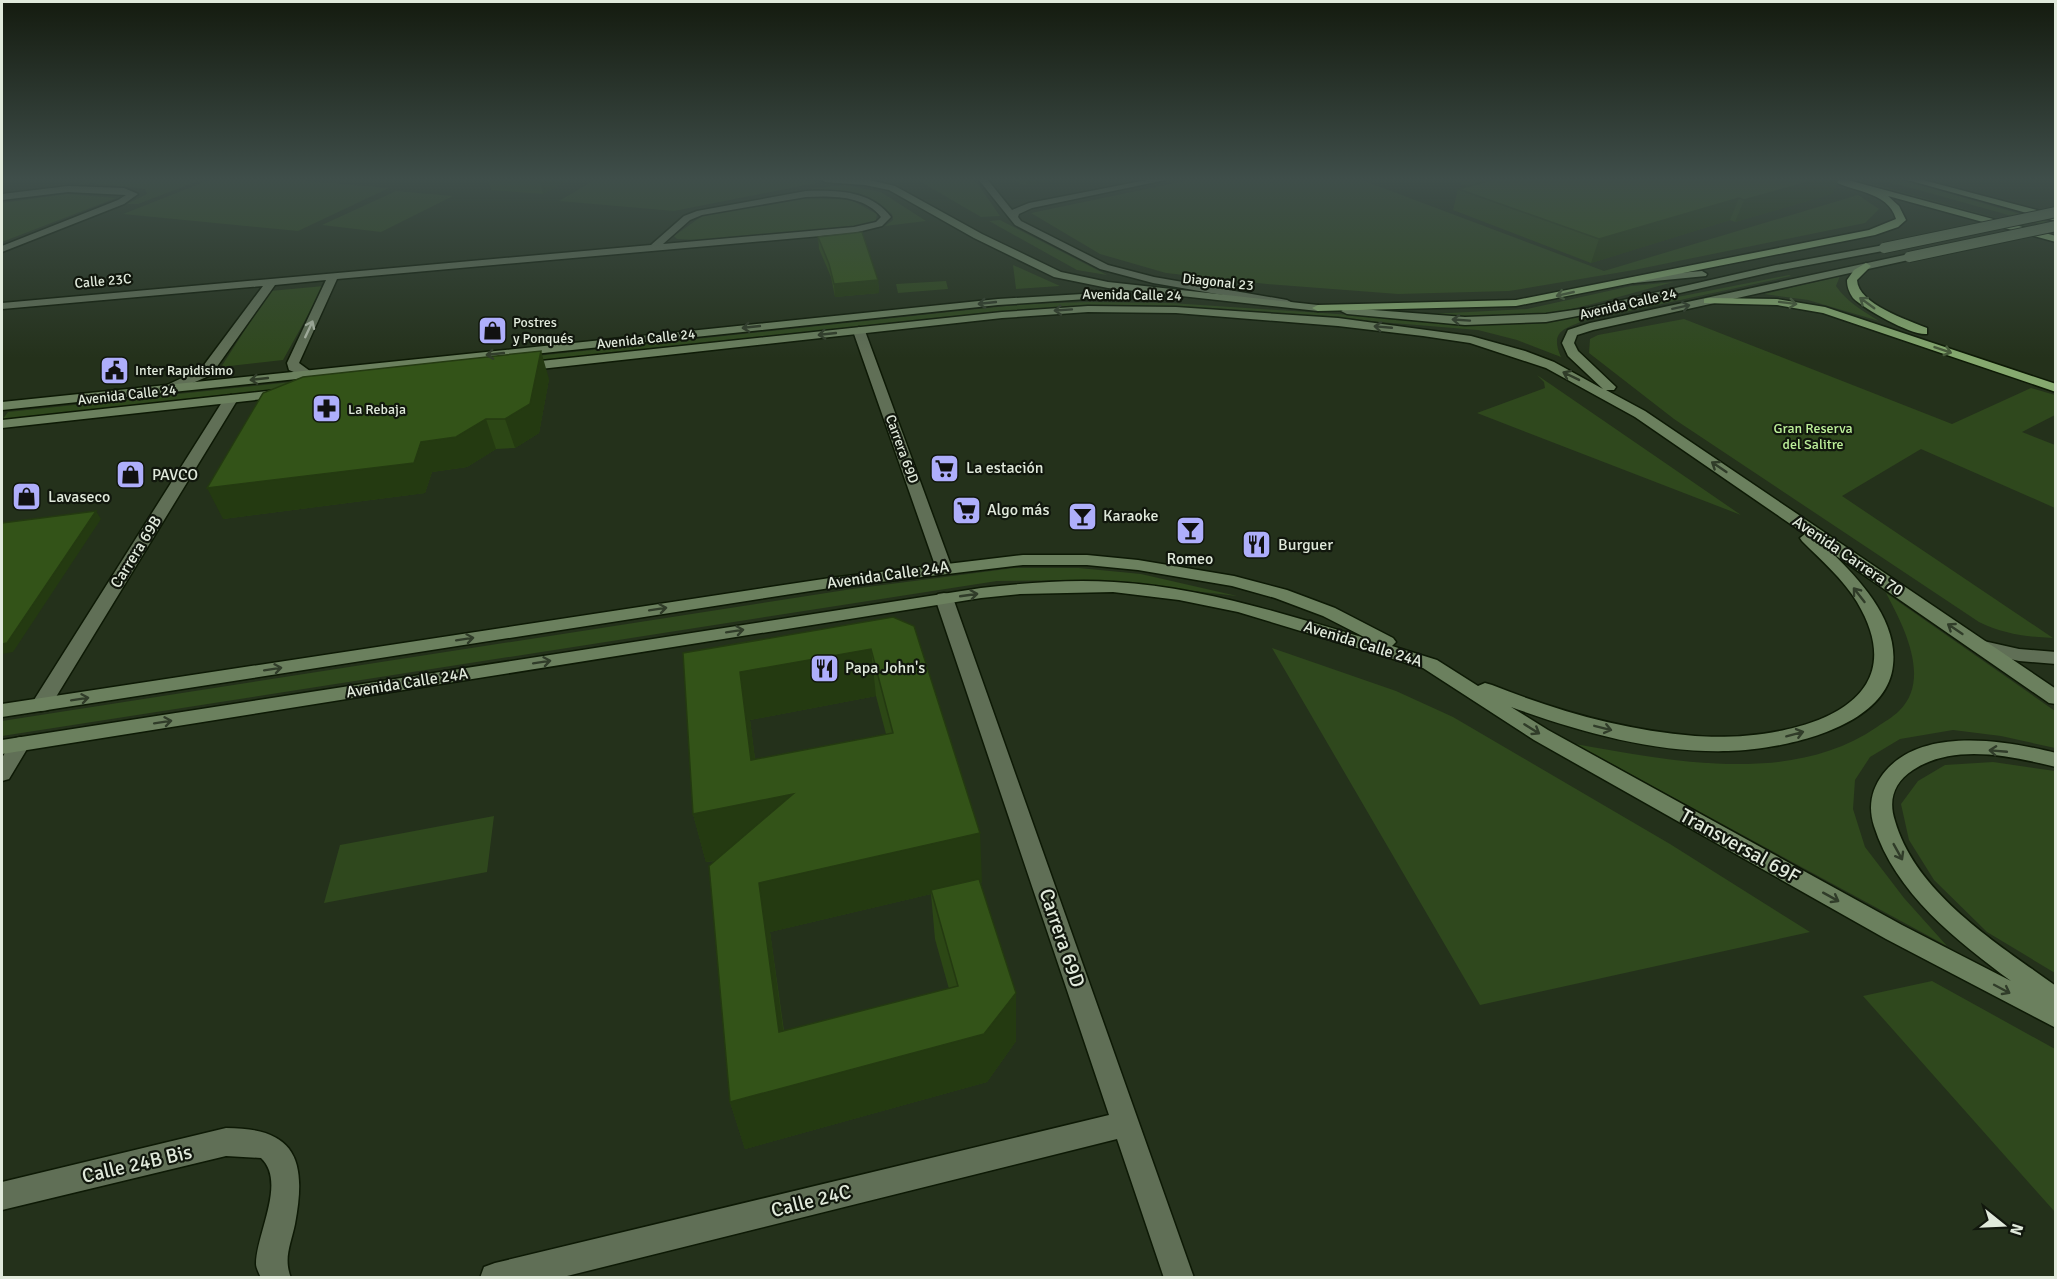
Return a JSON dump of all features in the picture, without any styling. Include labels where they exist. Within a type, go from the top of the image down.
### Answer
[{"type":"highway","points":[[1318,308],[1516,303],[1842,239]]},
{"type":"highway","points":[[1866,266],[1853,278],[1852,286],[1861,299],[1879,311],[1929,333],[2055,376]]},
{"type":"highway","points":[[1708,301],[1777,302],[1825,310],[2055,388]]},
{"type":"main road","name":"Diagonal 23","points":[[984,239],[1058,275],[1087,282],[1318,308]]},
{"type":"main road","name":"Diagonal 23","points":[[998,239],[1014,252]]},
{"type":"main road","name":"Avenida Calle 24","points":[[2,406],[1042,298],[1172,298],[1465,321],[1519,321],[1588,311],[1776,268],[1927,239]]},
{"type":"main road","name":"Avenida Calle 24","points":[[1640,414],[1572,353],[1568,343],[1569,337],[1579,330],[1590,327],[1997,239]]},
{"type":"main road","points":[[1622,281],[1776,268]]},
{"type":"main road","name":"Avenida Calle 24","points":[[507,369],[1031,312],[1088,309],[1199,312],[1393,328],[1448,335],[1521,354],[1575,377],[1640,414]]},
{"type":"main road","name":"Avenida Calle 24","points":[[2,424],[299,392]]},
{"type":"main road","name":"Avenida Carrera 70","points":[[1640,414],[2055,698]]},
{"type":"main road","points":[[1430,664],[1512,699],[1563,717],[1635,735],[1725,744],[1762,742],[1810,730],[1845,716],[1869,697],[1883,671],[1882,644],[1870,608],[1838,568],[1767,500]]},
{"type":"main road","name":"Avenida Calle 24A","points":[[2,711],[830,583],[1023,560],[1087,560],[1234,581],[1281,594],[1329,612],[1430,664]]},
{"type":"main road","name":"Avenida Calle 24A","points":[[11,746],[944,598],[1020,589],[1113,587],[1179,595],[1241,608],[1430,664]]},
{"type":"main road","name":"Transversal 69F","points":[[1430,664],[1541,735],[1894,932],[2055,1017]]},
{"type":"main road","points":[[2055,759],[1999,751],[1943,749],[1920,756],[1899,768],[1887,782],[1881,803],[1885,823],[1893,843],[1908,871],[1930,899],[1961,930],[2055,1000]]},
{"type":"street","points":[[2,249],[28,239]]},
{"type":"street","name":"Calle 23C","points":[[655,246],[663,239]]},
{"type":"street","name":"Calle 23C","points":[[2,306],[746,239]]},
{"type":"street","points":[[1046,239],[1104,267],[1124,273],[1318,308]]},
{"type":"street","points":[[308,374],[293,368],[292,363],[334,275]]},
{"type":"street","points":[[172,388],[206,372],[272,281]]},
{"type":"street","name":"Carrera 69D","points":[[860,331],[944,568]]},
{"type":"street","name":"Carrera 69B","points":[[41,705],[231,399]]},
{"type":"street","name":"Carrera 69D","points":[[944,598],[1179,1278]]},
{"type":"street","points":[[1979,646],[2019,655],[2055,658]]},
{"type":"street","points":[[2,774],[11,746]]},
{"type":"street","name":"Calle 24C","points":[[495,1278],[1126,1124]]},
{"type":"street","name":"Calle 24B Bis","points":[[2,1196],[226,1142],[251,1143],[272,1149],[284,1164],[286,1186],[271,1265],[276,1278]]},
{"type":"green space","points":[[677,239],[713,239],[698,240]]},
{"type":"green space","points":[[1021,239],[1036,239],[1107,275],[1077,270]]},
{"type":"green space","points":[[1074,239],[1518,239],[1604,271],[1712,239],[1788,239],[1634,270],[1509,291],[1398,294],[1267,284],[1166,273],[1100,254]]},
{"type":"green space","points":[[1013,265],[1060,286],[1016,289]]},
{"type":"green space","points":[[1791,276],[1583,321],[1560,333],[1557,342],[1561,357],[1517,340],[1478,330],[1242,312],[1123,307],[1064,308],[1005,311],[2,420],[8,412],[1026,304],[1171,303],[1501,325],[1566,319]]},
{"type":"green space","points":[[1840,276],[1836,286],[1840,292],[1879,321],[1808,300],[1764,294]]},
{"type":"green space","points":[[946,281],[948,289],[898,293],[896,284]]},
{"type":"green space","points":[[1674,282],[1540,315],[1487,318],[1430,314],[1527,309],[1631,286]]},
{"type":"green space","points":[[324,286],[283,360],[221,367],[270,291]]},
{"type":"green space","name":"Gran Reserva del Salitre","points":[[1684,319],[1952,424],[2031,388],[2055,395],[2055,415],[2022,432],[2055,445],[2055,508],[1921,449],[1842,496],[2053,638],[2015,634],[1979,622],[1674,419],[1589,353],[1590,339],[1598,335]]},
{"type":"green space","points":[[1537,375],[1741,515],[1477,413],[1545,388],[1544,382]]},
{"type":"green space","points":[[1014,568],[1079,568],[1141,574],[1237,596],[1097,580],[997,581],[2,736],[2,721],[852,589]]},
{"type":"green space","points":[[1886,593],[2055,711],[2055,748],[2001,736],[1953,730],[1900,739],[1870,757],[1855,780],[1853,809],[1865,847],[1904,898],[1947,946],[1575,744],[1651,757],[1730,764],[1769,763],[1807,757],[1843,745],[1877,727],[1897,713],[1909,698],[1913,684],[1914,668],[1911,652],[1900,620]]},
{"type":"green space","points":[[1272,648],[1396,691],[1453,717],[1670,844],[1810,932],[1480,1005]]},
{"type":"green space","points":[[1993,762],[2055,771],[2055,973],[1987,932],[1934,880],[1909,840],[1901,804],[1918,781],[1945,765]]},
{"type":"green space","points":[[494,816],[487,872],[324,903],[340,845]]},
{"type":"green space","points":[[1932,981],[2055,1049],[2055,1212],[1863,996]]},
{"type":"building","points":[[819,239],[864,239],[878,280],[834,284]]},
{"type":"building","points":[[541,351],[530,404],[505,419],[486,419],[456,437],[421,442],[414,463],[207,488],[263,393],[303,377]]},
{"type":"building","points":[[96,511],[7,643],[2,644],[2,523]]},
{"type":"building","points":[[893,617],[914,626],[980,833],[759,883],[779,1032],[958,986],[931,890],[979,879],[1016,993],[984,1034],[730,1102],[709,866],[793,794],[693,814],[683,653]],"holes":[[[871,649],[893,733],[751,760],[740,672]]]},
{"type":"place","name":"Postres y Ponqués","points":[[492,330]]},
{"type":"place","name":"Inter Rapidisimo","points":[[114,370]]},
{"type":"place","name":"La Rebaja","points":[[327,409]]},
{"type":"place","name":"La estación","points":[[945,468]]},
{"type":"place","name":"PAVCO","points":[[131,475]]},
{"type":"place","name":"Lavaseco","points":[[27,497]]},
{"type":"place","name":"Algo más","points":[[966,510]]},
{"type":"place","name":"Karaoke","points":[[1082,516]]},
{"type":"place","name":"Romeo","points":[[1190,531]]},
{"type":"place","name":"Burguer","points":[[1257,545]]},
{"type":"place","name":"Papa John's","points":[[824,668]]}]
